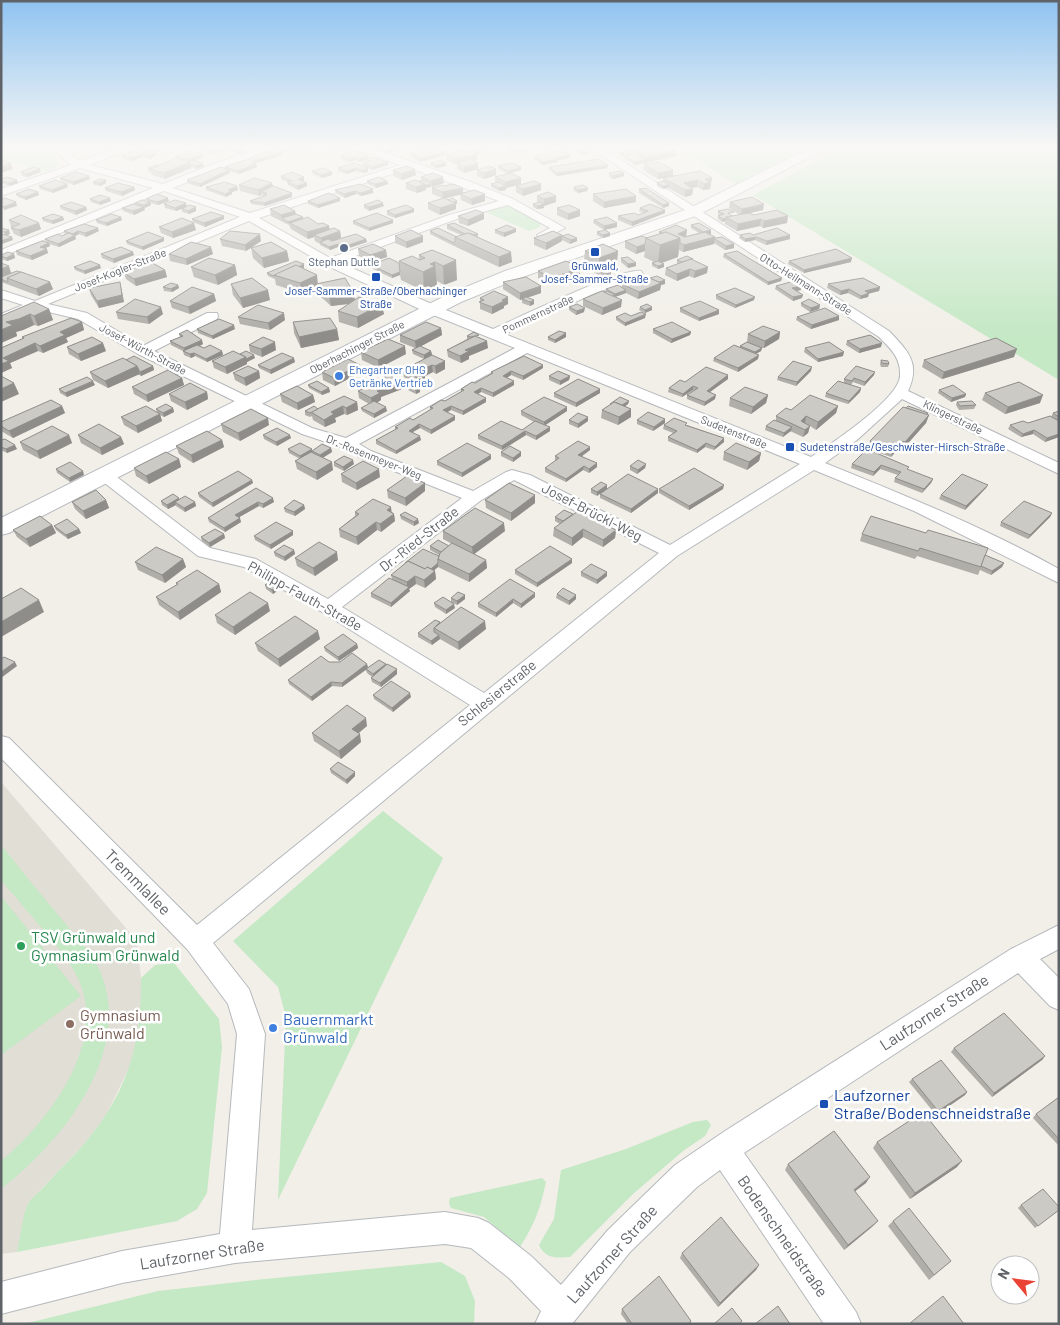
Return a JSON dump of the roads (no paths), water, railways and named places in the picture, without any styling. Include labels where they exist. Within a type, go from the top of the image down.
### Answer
[{"type":"main road","name":"Oberhachinger Straße","points":[[1,528],[103,474],[431,309],[511,275],[697,210]]},
{"type":"street","points":[[1,254],[110,210]]},
{"type":"street","name":"Sudetenstraße","points":[[232,210],[250,217],[324,264],[920,507],[1031,561],[1059,577]]},
{"type":"street","name":"Josef-Kogler-Straße","points":[[1,320],[250,217],[272,210]]},
{"type":"street","points":[[324,264],[453,217],[478,210]]},
{"type":"street","points":[[525,210],[559,228],[543,235]]},
{"type":"street","name":"Otto-Heilmann-Straße","points":[[690,210],[884,334],[900,350],[906,363],[908,378],[900,393]]},
{"type":"street","name":"Pommernstraße","points":[[494,334],[591,290],[638,274]]},
{"type":"street","name":"Josef-Würth-Straße","points":[[1,294],[35,305],[82,316],[144,350],[248,401]]},
{"type":"street","points":[[144,350],[212,316]]},
{"type":"street","points":[[347,444],[527,347]]},
{"type":"street","name":"Schlesierstraße","points":[[196,941],[484,703],[671,552],[852,437],[900,393]]},
{"type":"street","name":"Klingerstraße","points":[[900,393],[1059,469]]},
{"type":"street","name":"Dr.-Rosenmeyer-Weg","points":[[248,401],[307,431],[347,444],[366,454],[474,497]]},
{"type":"street","name":"Philipp-Fauth-Straße","points":[[103,474],[204,552],[250,563],[329,608],[484,703]]},
{"type":"street","name":"Dr.-Ried-Straße","points":[[329,608],[474,497],[512,475]]},
{"type":"street","name":"Josef-Brückl-Weg","points":[[512,475],[524,478],[671,552]]},
{"type":"street","name":"Tremmlallee","points":[[1,744],[196,941],[240,998],[251,1034],[235,1247]]},
{"type":"street","name":"Laufzorner Straße","points":[[1,1298],[122,1267],[235,1247],[445,1228],[478,1234],[520,1268],[557,1316],[619,1241],[686,1176],[723,1149],[1020,957],[1059,936]]},
{"type":"street","points":[[1020,957],[1059,997]]},
{"type":"street","name":"Bodenschneidstraße","points":[[723,1149],[844,1324]]},
{"type":"place","name":"Stephan Duttle","points":[[344,248]]},
{"type":"place","name":"Grünwald, Josef-Sammer-Straße","points":[[595,252]]},
{"type":"place","name":"Josef-Sammer-Straße/Oberhachinger Straße","points":[[376,277]]},
{"type":"place","name":"Ehegartner OHG Getränke Vertrieb","points":[[339,376]]},
{"type":"place","name":"Sudetenstraße/Geschwister-Hirsch-Straße","points":[[790,447]]},
{"type":"place","name":"TSV Grünwald und Gymnasium Grünwald","points":[[21,946]]},
{"type":"place","name":"Gymnasium Grünwald","points":[[70,1024]]},
{"type":"place","name":"Bauernmarkt Grünwald","points":[[273,1028]]},
{"type":"place","name":"Laufzorner Straße/Bodenschneidstraße","points":[[824,1104]]}]
